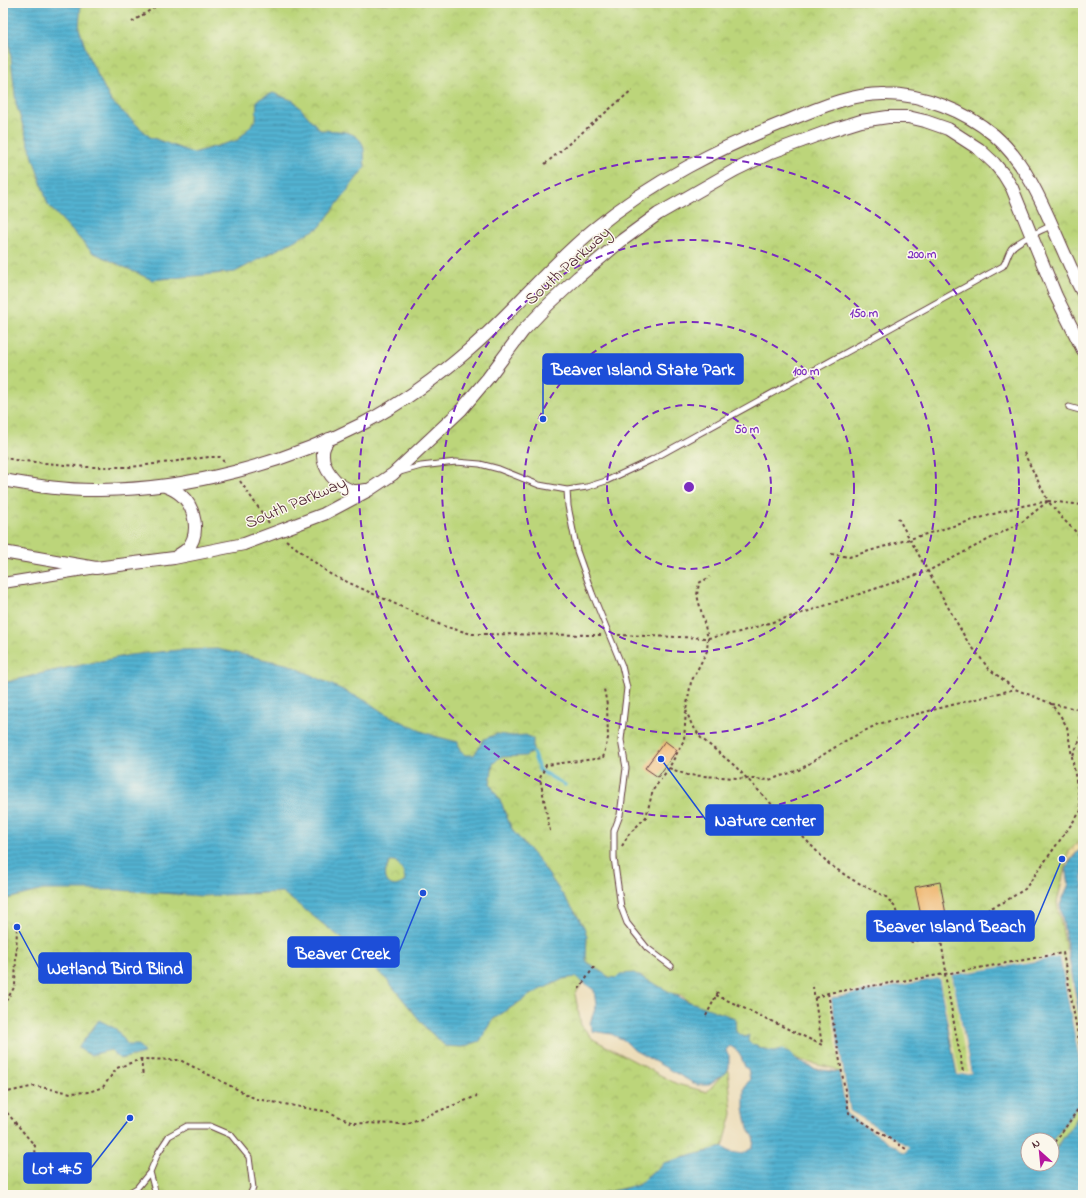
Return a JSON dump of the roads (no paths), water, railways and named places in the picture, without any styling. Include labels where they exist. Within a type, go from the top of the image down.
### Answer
[{"type":"street","name":"South Parkway","points":[[3,480],[48,488],[100,490],[165,486],[234,472],[295,453],[329,439],[364,423],[426,384],[471,348],[572,248],[595,228],[643,193],[669,177],[724,148],[801,115],[842,100],[871,94],[909,96],[935,103],[976,122],[1000,141],[1019,162],[1033,186],[1083,293]]},
{"type":"street","name":"South Parkway","points":[[3,552],[96,568],[174,558],[244,544],[324,514],[369,490],[393,474],[461,410],[488,378],[523,331],[578,277],[621,241],[658,214],[735,170],[772,152],[861,121],[908,117],[925,120],[948,129],[979,149],[994,163],[1012,188],[1056,296],[1083,350]]},
{"type":"street","points":[[329,439],[323,449],[322,454],[332,478],[349,490],[357,492],[369,490]]},
{"type":"street","points":[[165,486],[180,493],[185,499],[192,511],[195,526],[192,540],[187,549],[174,558]]},
{"type":"street","points":[[3,583],[96,568]]},
{"type":"lane","points":[[393,474],[421,466],[456,462],[499,469],[539,485],[567,490],[587,487],[625,473],[1003,266],[1006,263],[1007,256],[1012,248],[1032,235],[1052,225]]},
{"type":"lane","points":[[1069,407],[1083,410]]},
{"type":"lane","points":[[567,490],[568,506],[577,551],[622,666],[627,688],[621,740],[626,768],[620,815],[614,831],[614,858],[621,907],[628,923],[647,948],[671,966]]},
{"type":"lane","points":[[125,1195],[137,1188],[150,1172],[158,1153],[169,1136],[187,1126],[210,1126],[231,1135],[249,1158],[254,1188],[250,1195]]},
{"type":"lane","points":[[150,1172],[156,1195]]},
{"type":"water","points":[[5,3],[81,3],[79,28],[88,56],[111,101],[150,137],[193,153],[238,140],[256,120],[257,100],[273,93],[294,101],[320,130],[350,133],[360,140],[364,150],[365,167],[320,227],[235,272],[152,280],[92,252],[48,205],[16,104]]},
{"type":"water","points":[[217,649],[290,665],[366,701],[384,713],[421,731],[458,742],[460,751],[465,755],[474,755],[484,739],[497,734],[513,736],[526,735],[533,739],[533,752],[525,756],[500,757],[493,764],[490,784],[502,804],[513,831],[539,861],[584,927],[587,936],[586,960],[588,963],[609,977],[616,978],[620,974],[634,973],[687,1001],[735,1018],[736,1032],[745,1037],[749,1035],[748,1041],[751,1044],[757,1045],[759,1048],[774,1051],[782,1049],[790,1052],[796,1059],[814,1069],[839,1072],[847,1114],[905,1153],[908,1147],[850,1111],[831,998],[939,978],[957,1075],[971,1073],[952,975],[1060,957],[1083,1077],[1083,1098],[1059,1132],[1020,1132],[1020,1172],[1060,1172],[1060,1143],[1083,1109],[1083,1195],[595,1195],[638,1185],[664,1163],[723,1147],[730,1152],[743,1154],[753,1147],[754,1137],[748,1129],[744,1108],[744,1088],[750,1079],[748,1069],[745,1067],[736,1050],[730,1046],[726,1050],[729,1055],[729,1068],[725,1073],[708,1085],[697,1085],[634,1050],[624,1040],[611,1034],[592,1031],[590,1023],[596,1006],[594,990],[576,977],[563,979],[530,995],[492,1020],[480,1041],[462,1047],[445,1046],[426,1028],[388,981],[350,945],[282,892],[202,896],[118,890],[43,890],[3,900],[3,683],[130,655],[178,650]],"holes":[[[391,861],[395,861],[399,865],[405,881],[400,885],[391,885],[386,878],[387,867]]]},
{"type":"water","points":[[1083,848],[1083,1039],[1060,905],[1069,884],[1066,867],[1078,851]]},
{"type":"water","points":[[99,1020],[116,1029],[128,1045],[139,1045],[144,1053],[120,1059],[111,1050],[90,1055],[78,1048]]},
{"type":"waterway","points":[[533,752],[539,770],[565,785]]},
{"type":"place","name":"Beaver Island State Park","points":[[543,419]]},
{"type":"place","name":"Nature center","points":[[661,759]]},
{"type":"place","name":"Beaver Island Beach","points":[[1062,859]]},
{"type":"place","name":"Beaver Creek","points":[[423,893]]},
{"type":"place","name":"Wetland Bird Blind","points":[[17,927]]},
{"type":"place","name":"Lot #5","points":[[130,1118]]}]
